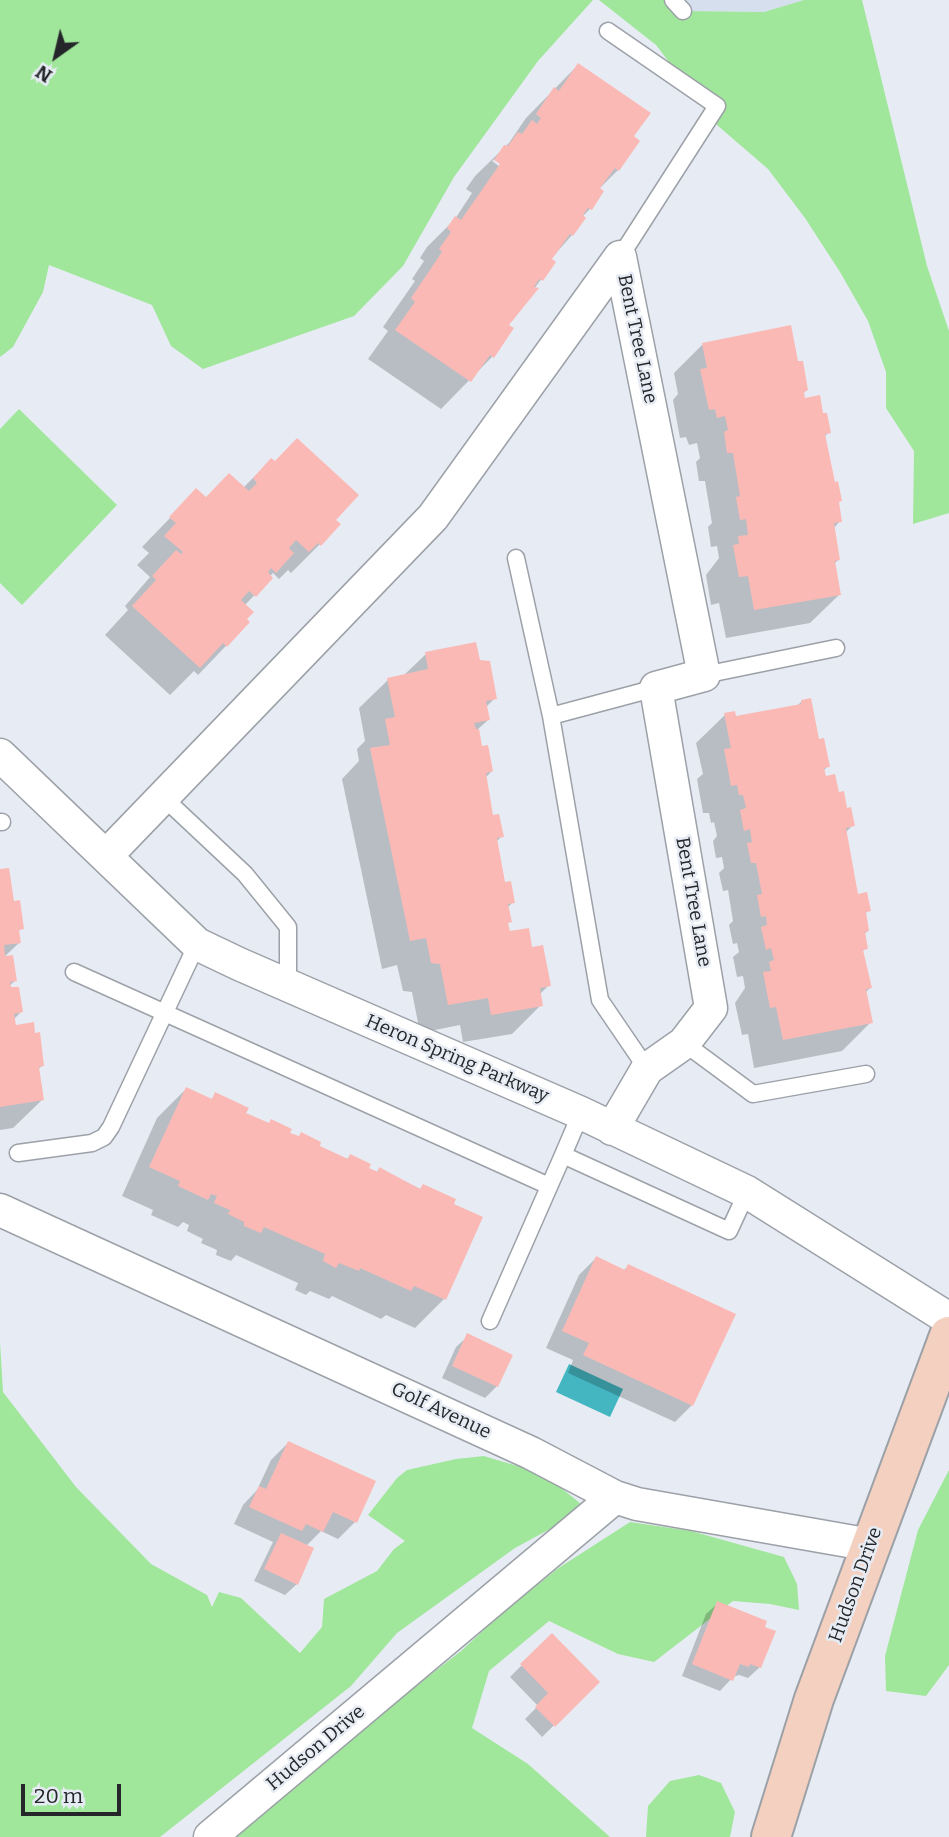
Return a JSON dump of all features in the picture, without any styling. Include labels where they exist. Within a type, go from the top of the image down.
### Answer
[{"type":"street","name":"Bent Tree Lane","points":[[620,257],[704,675]]},
{"type":"street","name":"Bent Tree Lane","points":[[106,856],[433,517],[620,257]]},
{"type":"street","points":[[656,688],[704,675]]},
{"type":"street","name":"Bent Tree Lane","points":[[612,1129],[647,1069],[684,1043],[711,1008],[656,688]]},
{"type":"street","name":"Heron Spring Parkway","points":[[0,755],[197,944],[581,1113],[747,1192],[949,1319]]},
{"type":"street","name":"Golf Avenue","points":[[14,1217],[443,1412],[531,1453],[615,1497],[637,1504],[871,1545]]},
{"type":"street","name":"Hudson Drive","points":[[771,1837],[814,1699],[949,1336]]},
{"type":"street","name":"Hudson Drive","points":[[209,1837],[615,1497]]},
{"type":"lane","points":[[608,32],[717,106],[620,257]]},
{"type":"lane","points":[[516,558],[551,716],[600,1000],[647,1069]]},
{"type":"lane","points":[[704,675],[836,648]]},
{"type":"lane","points":[[551,716],[656,688]]},
{"type":"lane","points":[[163,797],[245,874],[288,927],[288,986]]},
{"type":"lane","points":[[18,1153],[92,1143],[104,1137],[197,944]]},
{"type":"lane","points":[[74,972],[549,1186]]},
{"type":"lane","points":[[684,1043],[753,1094],[866,1074]]},
{"type":"lane","points":[[490,1321],[581,1113]]},
{"type":"lane","points":[[563,1155],[729,1231],[747,1192]]},
{"type":"shaded area","points":[[665,0],[804,0],[764,12],[683,11]]},
{"type":"green space","points":[[0,0],[593,0],[538,61],[454,177],[403,266],[354,316],[203,369],[171,346],[152,305],[49,265],[43,292],[13,347],[0,357]]},
{"type":"green space","points":[[599,0],[665,0],[683,11],[764,12],[804,0],[862,0],[927,266],[949,331],[949,513],[913,524],[914,451],[886,408],[886,372],[868,321],[805,218],[768,169],[717,125],[656,45]]},
{"type":"green space","points":[[19,409],[117,505],[22,605],[0,583],[0,429]]},
{"type":"green space","points":[[0,1342],[3,1392],[76,1487],[151,1564],[207,1595],[212,1607],[219,1592],[241,1598],[300,1653],[322,1627],[324,1599],[377,1571],[394,1549],[405,1541],[368,1515],[397,1478],[407,1470],[484,1456],[544,1474],[581,1504],[563,1522],[515,1548],[397,1633],[351,1686],[160,1837],[0,1837]]},
{"type":"green space","points":[[949,1470],[949,1665],[926,1696],[886,1691],[885,1656],[918,1530]]},
{"type":"green space","points":[[630,1522],[691,1531],[784,1557],[797,1584],[799,1610],[733,1601],[654,1662],[618,1654],[549,1621],[489,1671],[472,1728],[528,1764],[610,1837],[221,1837],[461,1651],[557,1569]]},
{"type":"green space","points":[[699,1775],[721,1783],[735,1812],[730,1837],[646,1837],[648,1806],[670,1781]]},
{"type":"water","points":[[569,1364],[623,1389],[610,1417],[556,1392]]},
{"type":"building","points":[[578,63],[651,113],[634,136],[640,141],[619,171],[615,168],[600,188],[604,191],[592,210],[588,208],[583,215],[586,218],[573,236],[570,234],[552,259],[556,262],[543,281],[539,279],[534,287],[539,288],[509,325],[514,328],[494,358],[490,355],[471,382],[395,330],[415,302],[411,298],[442,252],[439,249],[451,232],[447,228],[455,216],[461,220],[500,164],[494,160],[504,145],[508,146],[518,132],[522,134],[532,120],[537,124],[541,118],[536,114],[554,87],[559,91]]},
{"type":"building","points":[[791,325],[798,361],[803,361],[808,390],[804,392],[805,398],[820,395],[823,413],[827,413],[831,433],[825,434],[835,482],[838,481],[842,501],[839,502],[842,522],[834,523],[840,560],[835,561],[841,595],[754,610],[748,576],[739,577],[733,545],[739,544],[738,536],[748,535],[746,519],[740,520],[736,497],[740,496],[733,453],[727,453],[724,432],[728,430],[725,416],[717,418],[715,409],[709,410],[700,369],[707,368],[702,343]]},
{"type":"building","points":[[297,438],[359,495],[336,520],[341,524],[321,546],[318,543],[309,552],[296,540],[289,548],[294,553],[276,573],[271,568],[268,572],[273,578],[256,597],[249,591],[241,600],[254,612],[247,619],[250,622],[227,647],[223,643],[200,668],[132,606],[156,580],[152,576],[176,550],[181,554],[183,552],[164,536],[176,523],[169,517],[196,488],[206,497],[229,473],[249,491],[257,483],[253,478],[271,458],[275,461]]},
{"type":"building","points":[[476,642],[480,660],[490,661],[497,699],[486,701],[490,720],[474,723],[476,729],[479,729],[482,746],[488,745],[493,771],[486,773],[493,815],[499,814],[504,837],[497,838],[505,882],[511,881],[515,903],[508,904],[512,922],[508,923],[510,931],[529,928],[532,947],[543,945],[551,986],[540,988],[543,1006],[491,1015],[488,998],[448,1005],[440,964],[431,963],[426,938],[410,941],[370,748],[390,745],[385,719],[395,717],[387,678],[428,669],[425,652]]},
{"type":"building","points":[[811,698],[819,739],[824,738],[830,767],[824,768],[826,776],[835,774],[839,792],[844,791],[847,808],[851,807],[855,826],[846,828],[858,894],[867,892],[871,911],[866,912],[868,949],[863,950],[872,988],[866,989],[873,1023],[783,1040],[776,1007],[770,1008],[763,972],[771,971],[769,962],[774,960],[771,948],[766,950],[761,927],[767,925],[766,916],[761,917],[757,895],[762,894],[756,863],[751,863],[747,843],[752,842],[750,829],[744,831],[740,810],[746,808],[743,795],[739,795],[737,785],[731,786],[724,749],[731,748],[724,713],[735,711],[736,716],[801,704],[801,700]]},
{"type":"building","points":[[9,868],[14,901],[20,900],[24,929],[19,930],[21,943],[4,945],[5,956],[13,955],[17,981],[10,982],[11,987],[19,987],[23,1012],[14,1014],[16,1025],[34,1022],[35,1033],[40,1032],[44,1066],[39,1067],[44,1100],[0,1107],[0,869]]},
{"type":"building","points":[[186,1087],[212,1099],[215,1092],[249,1108],[246,1113],[269,1123],[271,1119],[292,1129],[290,1133],[299,1136],[301,1132],[321,1142],[320,1146],[348,1159],[350,1154],[371,1164],[369,1168],[378,1172],[379,1167],[420,1189],[423,1184],[456,1199],[454,1204],[483,1217],[446,1300],[414,1286],[411,1291],[360,1268],[359,1271],[339,1263],[336,1268],[323,1261],[325,1254],[264,1227],[261,1233],[244,1226],[244,1222],[228,1214],[230,1210],[214,1203],[217,1196],[211,1194],[208,1200],[178,1186],[180,1181],[149,1167]]},
{"type":"building","points":[[596,1256],[625,1270],[628,1264],[736,1314],[693,1406],[583,1355],[589,1343],[562,1331]]},
{"type":"building","points":[[467,1333],[513,1355],[498,1387],[452,1366]]},
{"type":"building","points":[[288,1441],[376,1481],[357,1523],[333,1512],[323,1532],[306,1524],[302,1531],[249,1507],[259,1486],[266,1489]]},
{"type":"building","points":[[281,1533],[314,1548],[298,1585],[264,1569]]},
{"type":"building","points":[[717,1601],[767,1621],[765,1627],[776,1631],[761,1668],[740,1664],[733,1681],[692,1664]]},
{"type":"building","points":[[552,1633],[600,1682],[555,1727],[535,1707],[548,1693],[520,1664]]}]
